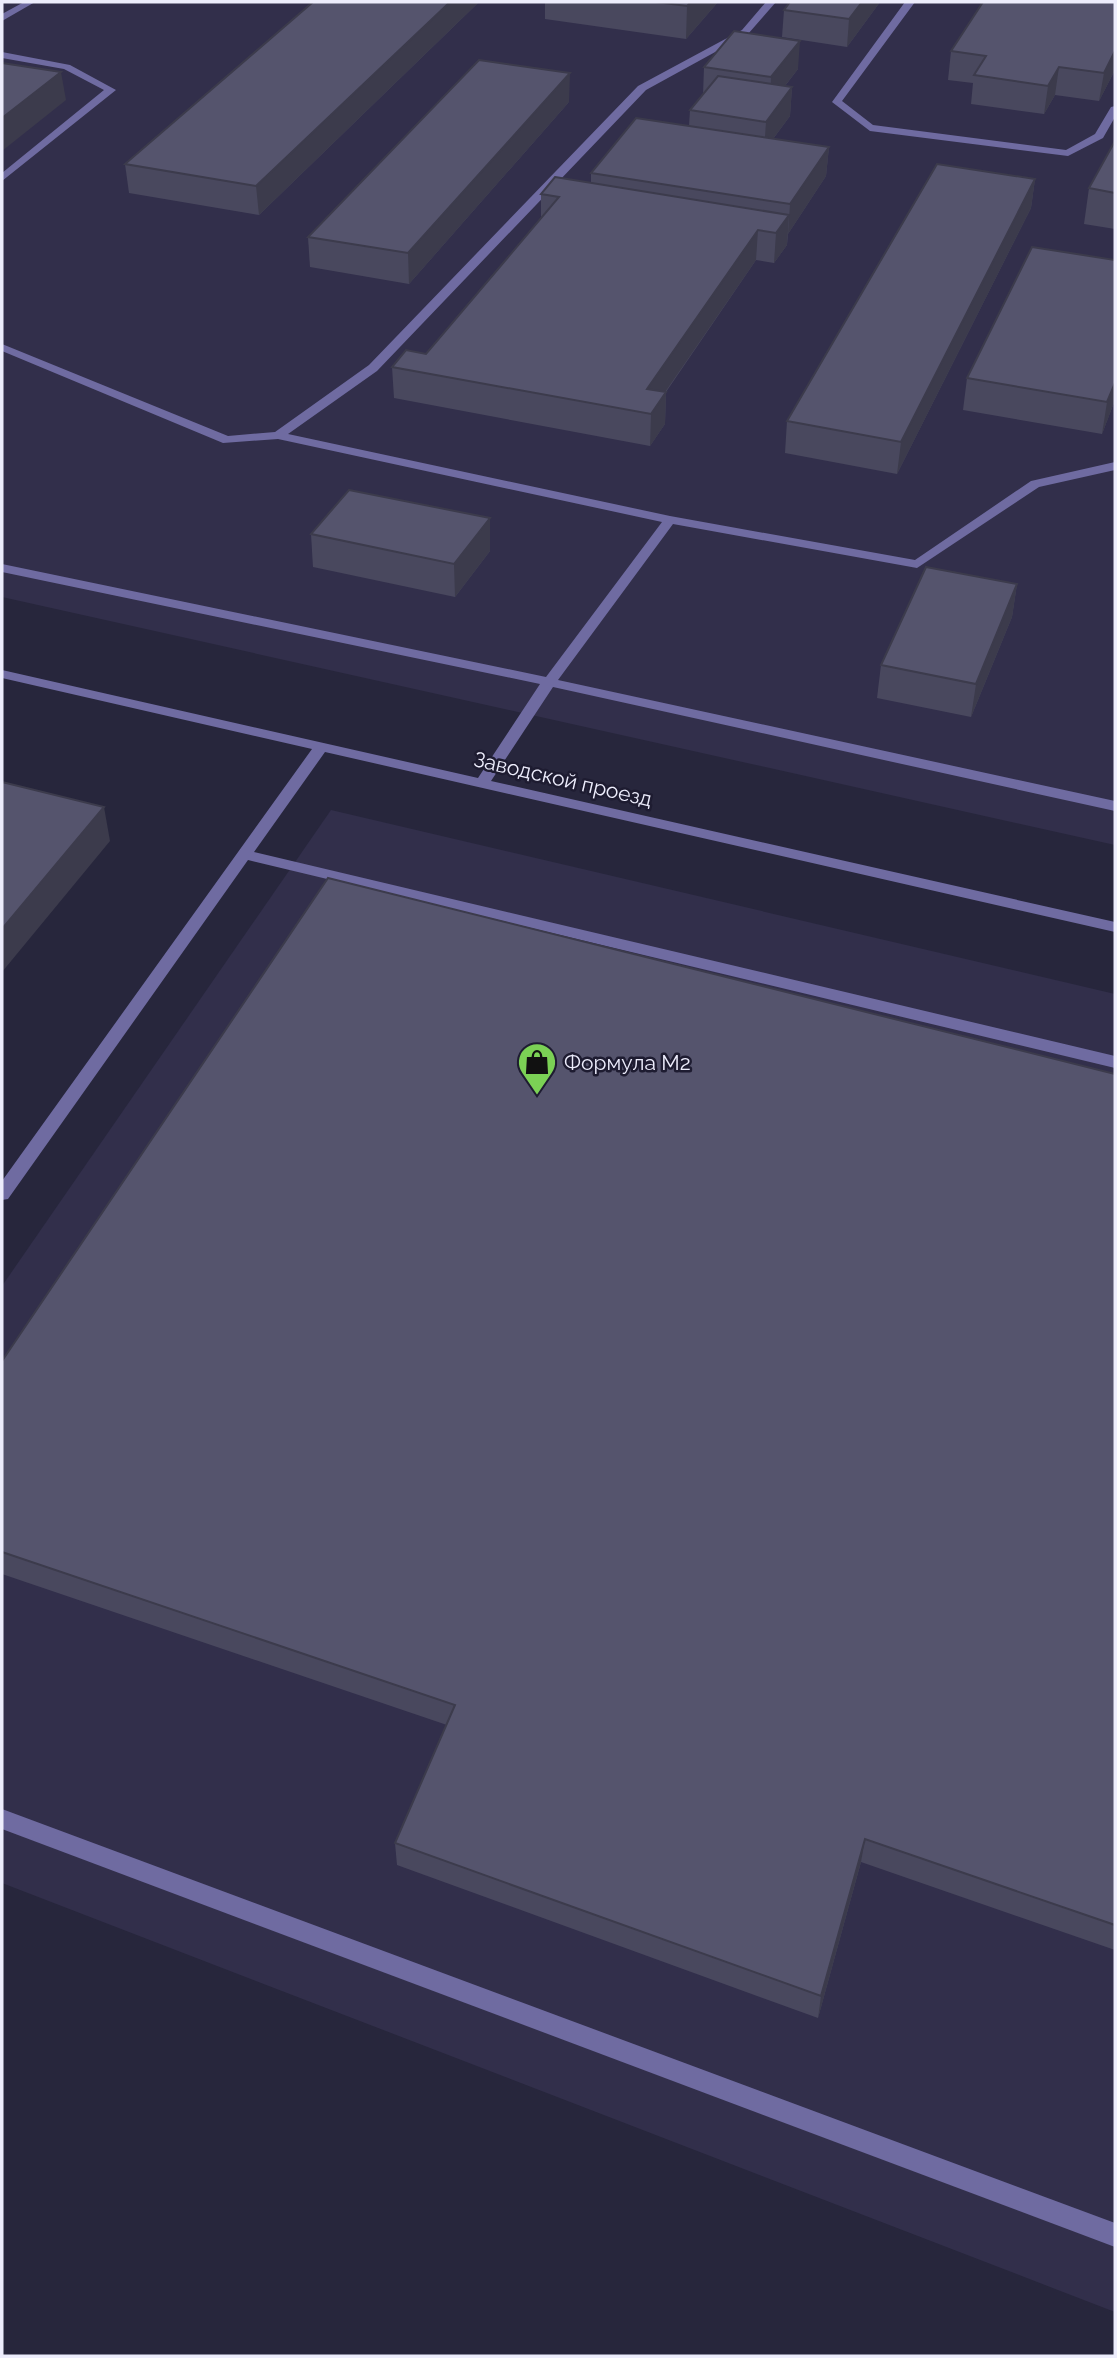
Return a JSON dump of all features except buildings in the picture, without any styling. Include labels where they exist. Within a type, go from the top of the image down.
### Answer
[{"type":"street","points":[[2,18],[30,2]]},
{"type":"street","points":[[278,435],[373,368],[642,88],[745,32],[771,2]]},
{"type":"street","points":[[910,2],[836,102],[870,128],[1068,153],[1099,136],[1115,109]]},
{"type":"street","points":[[2,55],[67,66],[111,90],[2,178]]},
{"type":"street","points":[[2,347],[227,440],[278,435],[670,520],[917,564],[1035,484],[1115,466]]},
{"type":"street","points":[[483,782],[549,682],[670,520]]},
{"type":"street","points":[[2,568],[549,682],[1115,806]]},
{"type":"street","name":"Заводской проезд","points":[[2,674],[1115,927]]},
{"type":"street","points":[[2,1194],[322,745]]},
{"type":"street","points":[[246,855],[1115,1062]]},
{"type":"street","points":[[2,1819],[1115,2235]]},
{"type":"shaded area","points":[[2,2],[1115,2],[1115,845],[2,597]]},
{"type":"shaded area","points":[[331,810],[1115,994],[1115,2312],[2,1883],[2,1286]]},
{"type":"place","name":"Формула М2","points":[[537,1096]]}]
